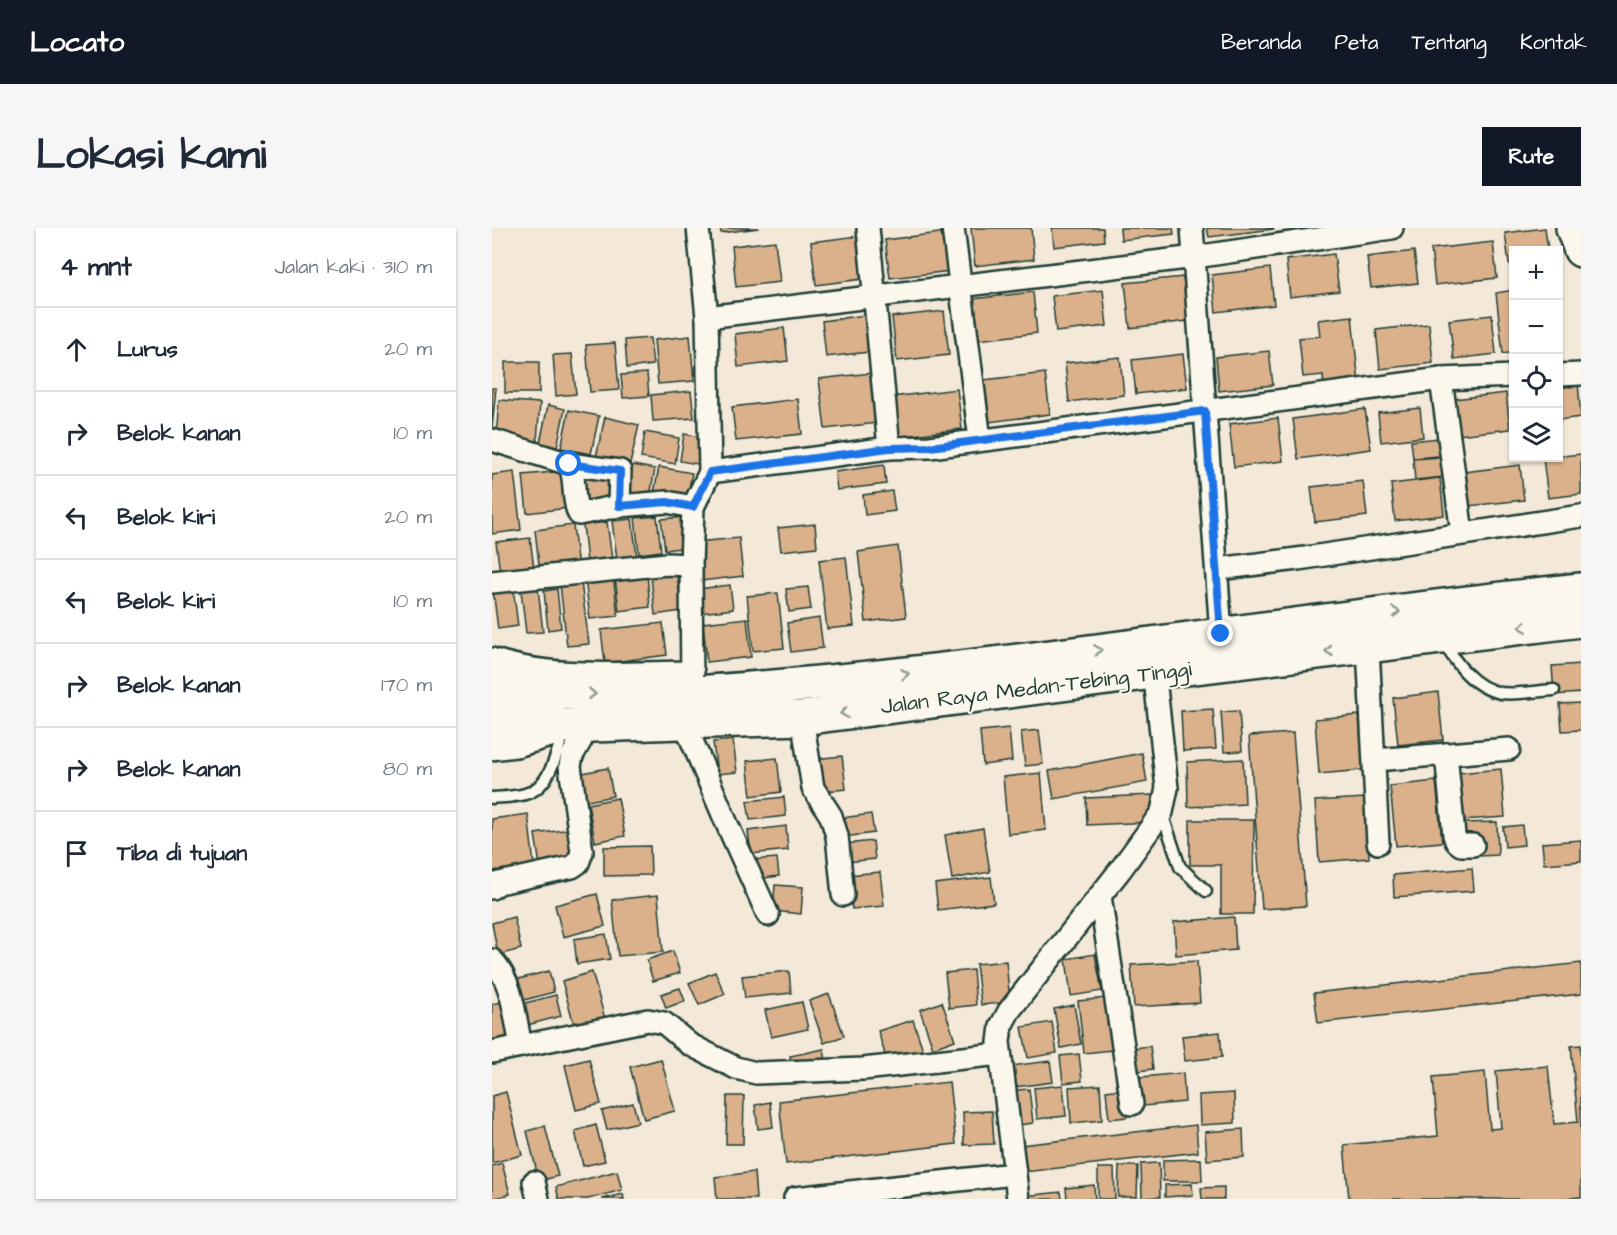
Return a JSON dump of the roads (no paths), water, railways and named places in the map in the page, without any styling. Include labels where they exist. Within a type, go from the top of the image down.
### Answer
[{"type":"highway","points":[[1573,228],[1581,250]]},
{"type":"highway","points":[[1513,597],[1581,572]]},
{"type":"highway","name":"Jalan Raya Medan-Tebing Tinggi","points":[[492,743],[516,740],[690,695],[802,718],[1153,657],[1221,634],[1581,590]]},
{"type":"highway","name":"Jalan Raya Medan-Tebing Tinggi","points":[[501,686],[600,695],[690,695],[963,668],[1368,647],[1581,620]]},
{"type":"highway","points":[[492,712],[573,725]]},
{"type":"street","points":[[698,228],[707,317],[710,472],[693,507],[690,695],[727,824],[768,915]]},
{"type":"street","points":[[868,228],[889,448]]},
{"type":"street","points":[[953,228],[980,440]]},
{"type":"street","points":[[1192,228],[1221,634]]},
{"type":"street","points":[[707,317],[1195,256],[1392,228]]},
{"type":"street","points":[[1563,375],[1581,374]]},
{"type":"street","points":[[710,472],[889,448],[930,447],[1441,379],[1509,376]]},
{"type":"street","points":[[1441,379],[1462,533]]},
{"type":"street","points":[[492,440],[569,464],[620,471],[619,506]]},
{"type":"street","points":[[569,464],[573,472],[575,505],[579,514],[619,506],[667,502],[693,507]]},
{"type":"street","points":[[1218,569],[1581,516]]},
{"type":"street","points":[[492,582],[667,564],[691,565]]},
{"type":"street","points":[[1368,647],[1378,843]]},
{"type":"street","points":[[1017,1199],[1000,1054],[1001,1026],[1009,1011],[1122,869],[1162,812],[1167,788],[1153,657]]},
{"type":"street","points":[[492,659],[504,664],[690,695]]},
{"type":"street","points":[[802,718],[813,788],[831,816],[837,836],[843,895]]},
{"type":"street","points":[[492,888],[499,883],[572,867],[578,863],[582,852],[570,766],[573,725]]},
{"type":"street","points":[[1375,760],[1509,749]]},
{"type":"street","points":[[1446,754],[1454,835],[1456,841],[1461,845],[1473,845]]},
{"type":"street","points":[[1100,896],[1132,1104]]},
{"type":"street","points":[[492,960],[506,978],[521,1046]]},
{"type":"street","points":[[492,1052],[648,1020],[664,1023],[689,1044],[736,1068],[756,1073],[863,1069],[1000,1054]]},
{"type":"street","points":[[795,1198],[1014,1174]]},
{"type":"lane","points":[[1441,638],[1458,666],[1485,688],[1502,693],[1554,690]]},
{"type":"lane","points":[[492,798],[526,794],[538,788],[547,779],[573,725]]},
{"type":"lane","points":[[1162,812],[1180,867],[1206,891]]}]
